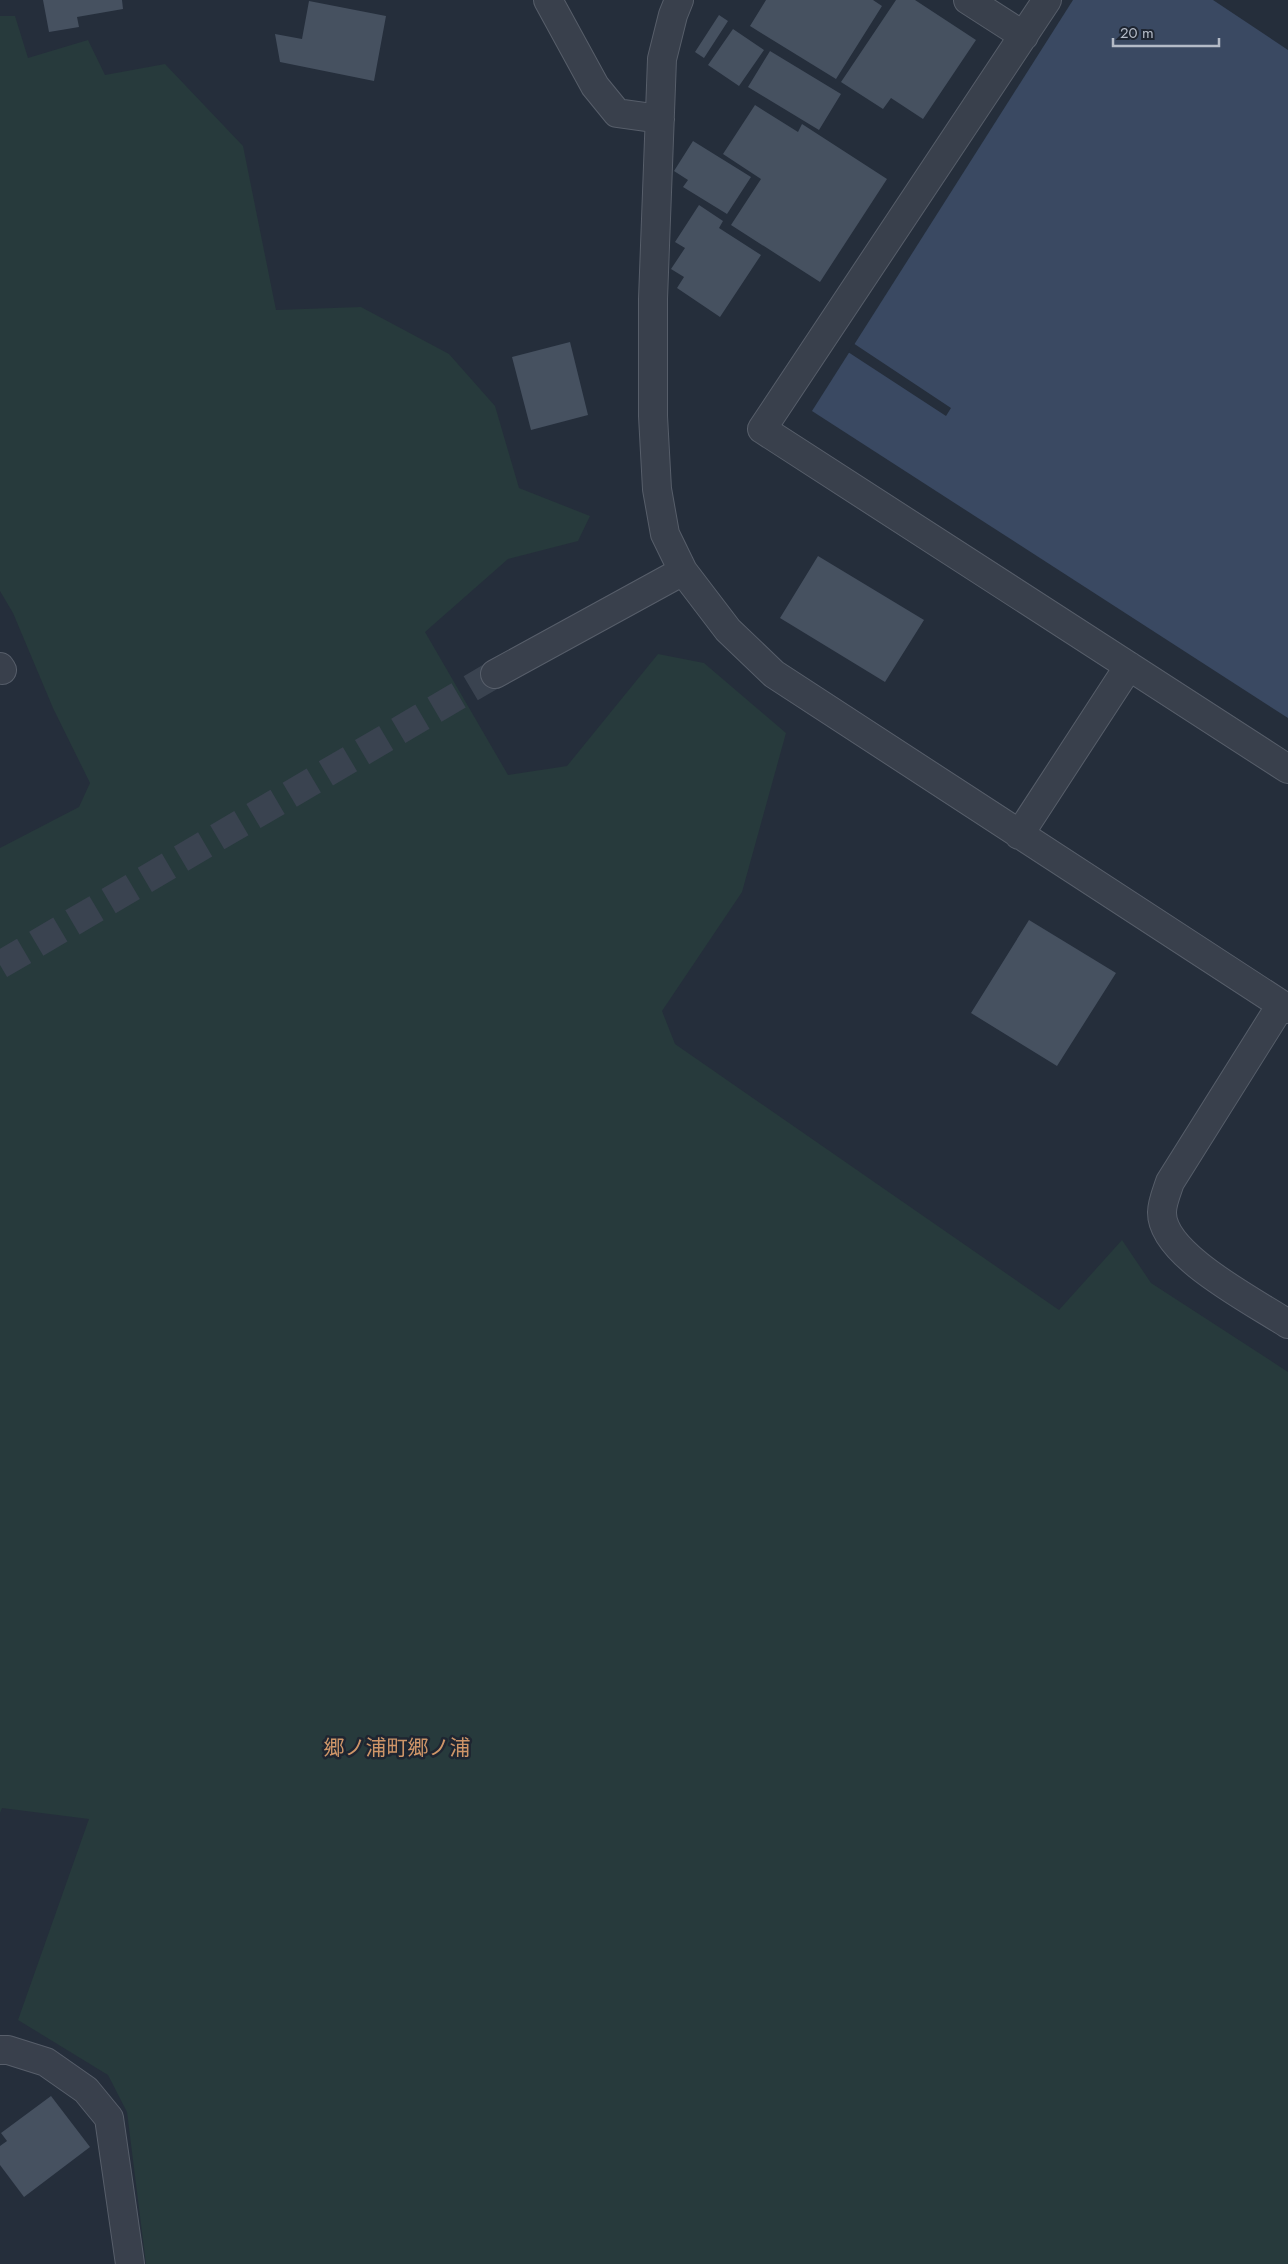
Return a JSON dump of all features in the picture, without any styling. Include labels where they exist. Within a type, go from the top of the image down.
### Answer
[{"type":"street","points":[[548,0],[595,86],[617,113],[660,119]]},
{"type":"street","points":[[679,0],[673,14],[662,59],[654,299],[653,416],[657,489],[665,534],[682,571],[728,630],[774,674],[1284,1007],[1170,1182],[1162,1212],[1168,1236],[1195,1264],[1288,1324]]},
{"type":"street","points":[[968,0],[1024,36]]},
{"type":"street","points":[[1047,0],[762,429],[1288,769]]},
{"type":"street","points":[[495,674],[682,571]]},
{"type":"street","points":[[1019,835],[1129,666]]},
{"type":"street","points":[[0,2050],[8,2050],[46,2062],[86,2090],[109,2118],[130,2264]]},
{"type":"shaded area","points":[[0,16],[15,16],[28,58],[88,40],[105,75],[165,64],[243,146],[276,310],[361,307],[449,354],[495,406],[519,488],[590,516],[578,541],[508,559],[425,632],[508,775],[567,766],[658,654],[704,663],[786,733],[742,892],[662,1011],[675,1044],[1059,1310],[1122,1240],[1151,1283],[1288,1372],[1288,2264],[146,2264],[127,2112],[108,2075],[18,2020],[89,1819],[2,1808],[0,1813],[0,848],[79,807],[90,783],[53,708],[13,613],[0,591]]},
{"type":"water","points":[[1073,0],[1288,0],[1288,718],[812,411]]},
{"type":"pier","points":[[1213,0],[1288,0],[1288,50]]},
{"type":"pier","points":[[853,343],[951,408],[946,416],[848,352]]},
{"type":"building","points":[[43,0],[122,0],[123,9],[77,17],[79,27],[49,32]]},
{"type":"building","points":[[766,0],[873,0],[882,6],[836,79],[750,26]]},
{"type":"building","points":[[896,0],[915,0],[976,40],[923,119],[891,98],[883,109],[841,82]]},
{"type":"building","points":[[309,1],[386,16],[374,81],[280,62],[275,34],[302,39]]},
{"type":"building","points":[[719,15],[728,21],[704,58],[695,52]]},
{"type":"building","points":[[733,29],[764,50],[739,86],[708,65]]},
{"type":"building","points":[[770,51],[841,94],[819,130],[748,87]]},
{"type":"building","points":[[755,105],[798,132],[802,124],[887,179],[820,282],[731,225],[761,179],[723,154]]},
{"type":"building","points":[[693,141],[751,177],[727,214],[683,187],[688,180],[674,171]]},
{"type":"building","points":[[699,205],[723,221],[719,228],[761,255],[720,317],[677,288],[684,277],[671,269],[685,248],[675,242]]},
{"type":"building","points":[[570,342],[588,415],[531,430],[512,357]]},
{"type":"building","points":[[818,556],[924,620],[885,682],[780,618]]},
{"type":"building","points":[[1029,920],[1116,973],[1057,1066],[971,1013]]},
{"type":"building","points":[[51,2096],[90,2147],[24,2197],[0,2165],[0,2146],[7,2141],[1,2133]]},
{"type":"tunnel","points":[[0,965],[495,674]]},
{"type":"district","name":"郷ノ浦町郷ノ浦","points":[[397,1748]]}]
